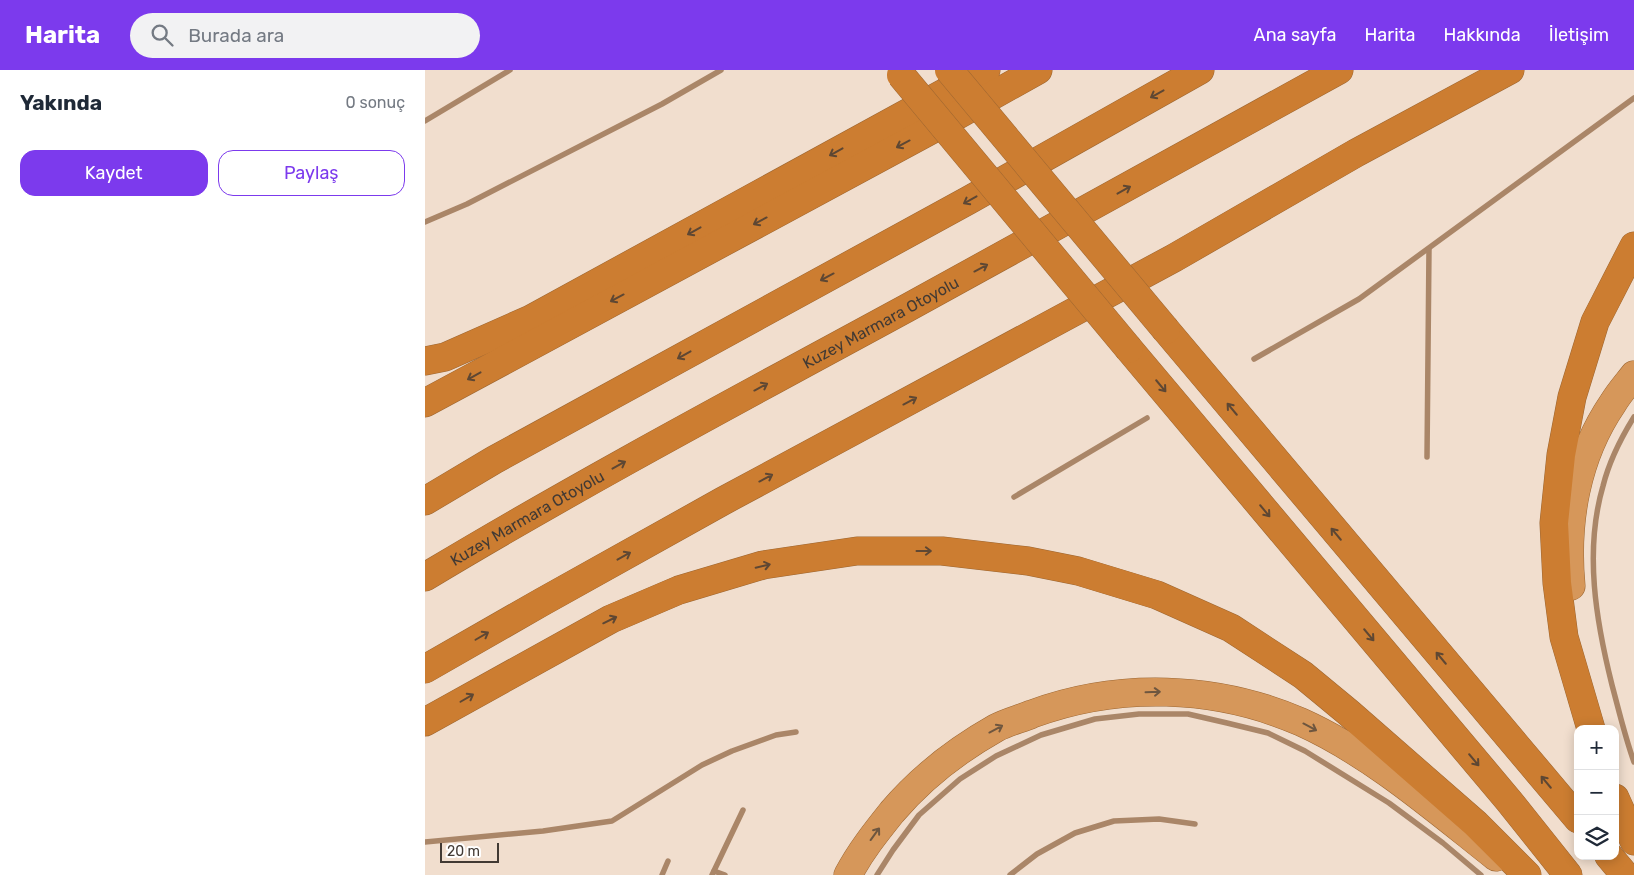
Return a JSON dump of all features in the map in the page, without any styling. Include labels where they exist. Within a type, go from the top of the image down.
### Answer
[{"type":"highway","points":[[949,70],[1575,815]]},
{"type":"highway","points":[[425,361],[445,357],[531,319],[987,70]]},
{"type":"highway","points":[[425,403],[933,129],[1038,70]]},
{"type":"highway","points":[[425,502],[494,460],[969,200],[1199,70]]},
{"type":"highway","name":"Kuzey Marmara Otoyolu","points":[[425,576],[647,448],[1119,193],[1339,70]]},
{"type":"highway","points":[[425,669],[715,506],[1175,258],[1356,153],[1509,70]]},
{"type":"highway","points":[[899,73],[1514,807],[1568,875]]},
{"type":"highway","points":[[1590,725],[1564,637],[1557,583],[1555,523],[1561,455],[1572,397],[1595,322],[1634,246]]},
{"type":"highway","points":[[1579,685],[1569,561],[1570,524],[1576,487],[1597,430],[1613,403],[1634,375]]},
{"type":"highway","points":[[425,722],[611,618],[679,590],[763,565],[857,551],[942,551],[1029,561],[1078,571],[1157,595],[1231,628],[1303,675],[1349,713],[1476,824],[1527,875]]},
{"type":"highway","points":[[848,875],[877,831],[911,790],[948,760],[997,727],[1053,706],[1106,695],[1158,691],[1207,695],[1252,704],[1301,722],[1349,748],[1410,789],[1518,875]]},
{"type":"highway","points":[[1619,807],[1634,841]]},
{"type":"highway","points":[[1612,860],[1625,875]]},
{"type":"waterway","points":[[425,121],[510,70]]},
{"type":"waterway","points":[[425,222],[467,204],[662,104],[721,70]]},
{"type":"waterway","points":[[1254,359],[1359,299],[1634,98]]},
{"type":"waterway","points":[[1427,457],[1429,249]]},
{"type":"waterway","points":[[1634,417],[1616,450],[1606,477],[1597,511],[1593,561],[1597,611],[1606,661],[1634,762]]},
{"type":"waterway","points":[[1014,497],[1147,418]]},
{"type":"waterway","points":[[877,875],[919,815],[960,779],[996,756],[1041,735],[1095,719],[1139,714],[1188,714],[1268,733],[1305,751],[1389,803],[1443,843],[1481,875]]},
{"type":"waterway","points":[[425,842],[543,831],[612,821],[702,765],[732,751],[776,735],[796,732]]},
{"type":"waterway","points":[[712,875],[743,810]]},
{"type":"waterway","points":[[1010,875],[1037,854],[1075,833],[1114,821],[1159,819],[1195,824]]},
{"type":"waterway","points":[[662,875],[668,861]]},
{"type":"waterway","points":[[714,871],[725,875]]}]
